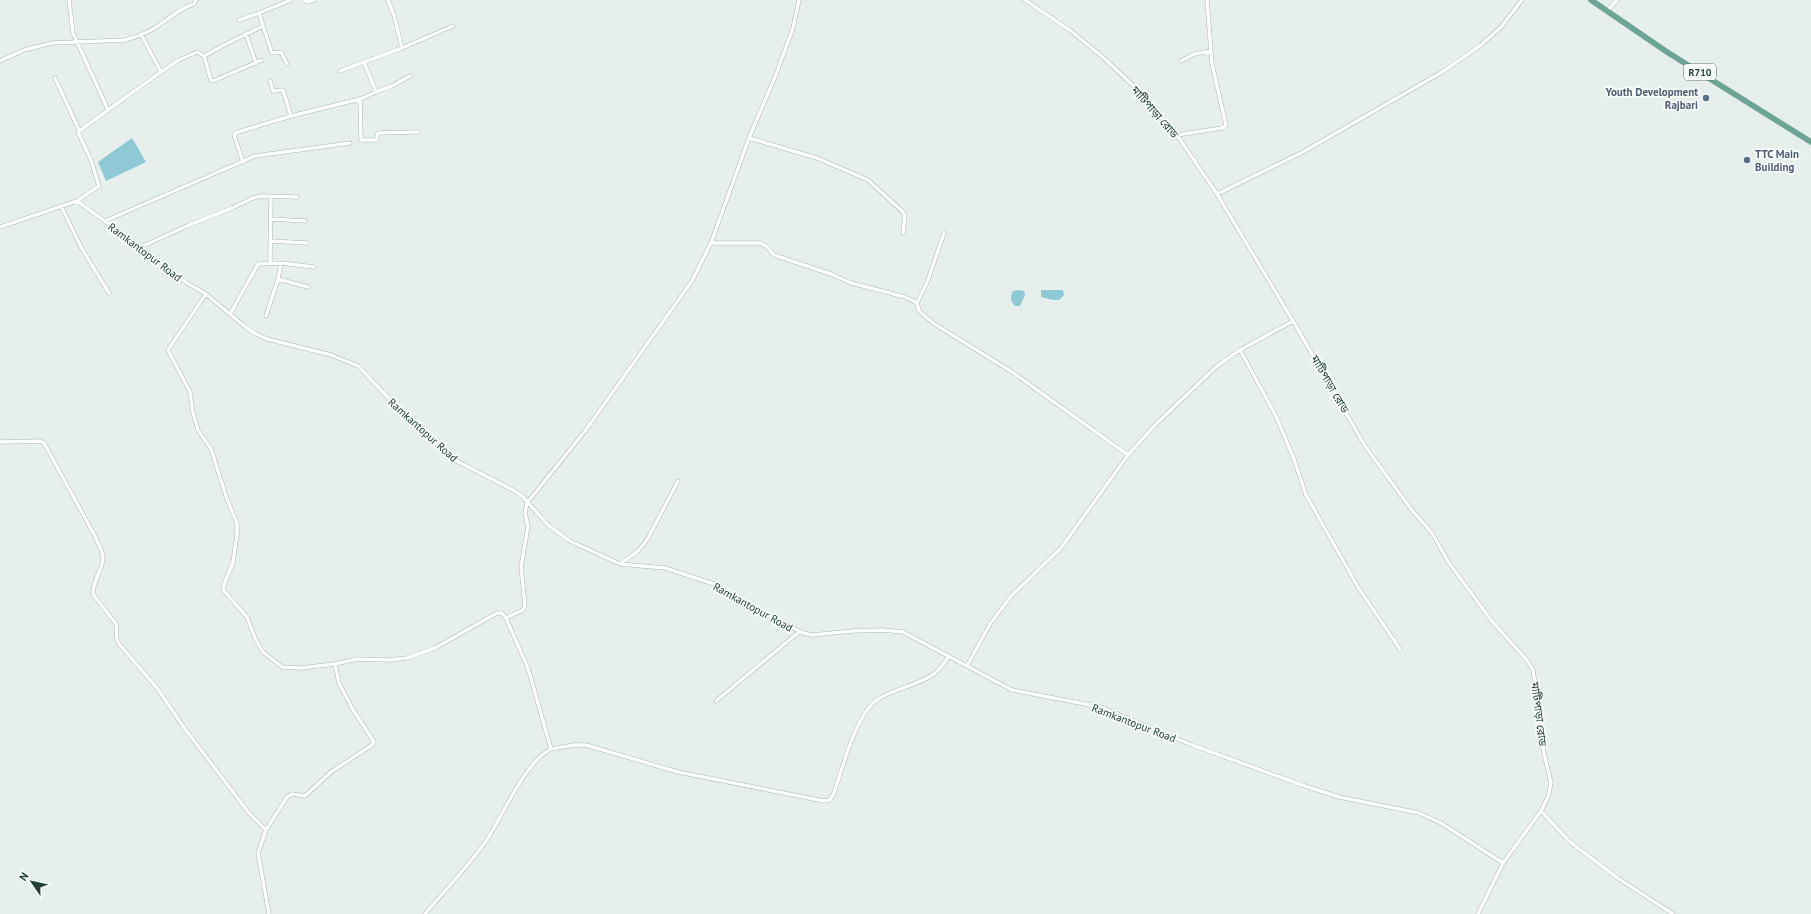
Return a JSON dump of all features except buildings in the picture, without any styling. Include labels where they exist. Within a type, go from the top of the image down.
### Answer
[{"type":"main road","name":"R710","points":[[1591,0],[1668,52],[1811,142]]},
{"type":"street","points":[[69,0],[73,33],[108,110]]},
{"type":"street","points":[[0,61],[24,50],[52,43],[125,40],[161,24],[182,8],[194,4],[196,0]]},
{"type":"street","points":[[240,20],[291,0]]},
{"type":"street","points":[[304,0],[307,2],[314,0]]},
{"type":"street","points":[[388,0],[394,15],[402,48]]},
{"type":"street","points":[[506,618],[522,610],[525,605],[521,567],[528,526],[525,513],[527,503],[585,431],[692,281],[711,243],[749,138],[775,77],[793,28],[799,0]]},
{"type":"street","name":"মাটিপাড়া রোড","points":[[1025,0],[1071,31],[1105,59],[1140,93],[1177,135],[1217,194],[1293,321],[1365,446],[1411,509],[1432,533],[1449,563],[1490,620],[1526,660],[1533,670],[1538,703],[1540,736],[1551,783],[1548,797],[1541,811],[1503,863],[1478,914]]},
{"type":"street","points":[[1177,135],[1222,128],[1226,125],[1216,84],[1211,51],[1207,0]]},
{"type":"street","points":[[1217,194],[1303,152],[1442,72],[1481,45],[1501,27],[1522,0]]},
{"type":"street","points":[[1607,11],[1617,0]]},
{"type":"street","points":[[259,13],[271,52],[280,52],[287,64]]},
{"type":"street","points":[[204,56],[263,26]]},
{"type":"street","points":[[340,71],[402,48],[453,26]]},
{"type":"street","points":[[141,34],[161,72]]},
{"type":"street","points":[[246,34],[256,63]]},
{"type":"street","points":[[1180,61],[1194,54],[1211,51]]},
{"type":"street","points":[[79,130],[179,60],[197,52],[204,56],[211,80],[262,60]]},
{"type":"street","points":[[364,62],[376,92]]},
{"type":"street","points":[[243,162],[234,135],[235,134],[291,116],[360,99],[392,86],[410,76]]},
{"type":"street","points":[[0,227],[77,201],[98,188],[99,185],[91,160],[78,134],[79,130],[55,78]]},
{"type":"street","points":[[270,81],[273,92],[283,90],[291,116]]},
{"type":"street","points":[[360,99],[361,140],[376,140],[378,133],[418,132]]},
{"type":"street","points":[[749,138],[817,158],[868,180],[905,215],[904,233]]},
{"type":"street","points":[[105,221],[261,155],[350,143]]},
{"type":"street","points":[[141,247],[253,198],[260,196],[297,197]]},
{"type":"street","points":[[270,262],[272,196]]},
{"type":"street","name":"Ramkantopur Road","points":[[77,201],[141,247],[187,283],[206,294],[248,328],[267,339],[331,356],[358,366],[401,411],[453,459],[513,490],[560,535],[620,564],[665,568],[714,584],[799,632],[812,635],[882,630],[903,632],[1012,690],[1101,707],[1192,745],[1302,785],[1340,797],[1419,813],[1441,823],[1503,863]]},
{"type":"street","points":[[61,206],[82,249],[109,293]]},
{"type":"street","points":[[271,218],[305,221]]},
{"type":"street","points":[[944,233],[928,280],[917,303],[919,311],[933,323],[1012,372],[1128,455]]},
{"type":"street","points":[[270,241],[307,243]]},
{"type":"street","points":[[711,243],[760,243],[766,246],[774,255],[831,274],[851,284],[905,297],[917,303]]},
{"type":"street","points":[[230,314],[258,264],[270,262],[314,267]]},
{"type":"street","points":[[266,316],[278,279],[280,263]]},
{"type":"street","points":[[278,279],[308,287]]},
{"type":"street","points":[[206,294],[168,350],[190,392],[193,413],[198,430],[211,449],[227,499],[238,523],[235,551],[230,572],[223,587],[224,591],[247,617],[252,625],[255,638],[263,652],[282,667],[300,668],[335,664],[357,659],[388,660],[408,658],[435,648],[497,614],[502,613],[506,618],[528,668],[551,749]]},
{"type":"street","points":[[967,666],[990,624],[1011,596],[1061,548],[1128,455],[1191,390],[1217,366],[1240,350],[1293,321]]},
{"type":"street","points":[[1240,350],[1276,416],[1294,459],[1306,496],[1358,587],[1400,649]]},
{"type":"street","points":[[0,442],[40,441],[44,443],[96,538],[102,552],[102,561],[94,585],[93,594],[116,624],[117,640],[119,644],[157,688],[185,729],[249,813],[266,830]]},
{"type":"street","points":[[620,564],[638,551],[644,544],[678,480]]},
{"type":"street","points":[[716,701],[799,632]]},
{"type":"street","points":[[425,914],[487,838],[528,771],[538,758],[551,749],[574,745],[586,745],[678,772],[824,802],[830,800],[834,794],[851,743],[868,707],[891,692],[931,676],[940,668],[949,656]]},
{"type":"street","points":[[269,914],[258,853],[266,830],[287,796],[292,794],[305,796],[332,772],[372,745],[374,742],[352,708],[339,683],[335,664]]},
{"type":"street","points":[[1541,811],[1570,842],[1619,879],[1673,914]]},
{"type":"water","points":[[132,138],[146,162],[106,181],[98,162]]},
{"type":"water","points":[[1041,290],[1063,290],[1064,295],[1059,300],[1053,300],[1041,297]]},
{"type":"water","points":[[1013,291],[1024,291],[1025,295],[1020,306],[1015,306],[1011,300],[1011,295]]},
{"type":"place","name":"Youth Development Rajbari","points":[[1706,98]]},
{"type":"place","name":"TTC Main Building","points":[[1747,160]]}]
